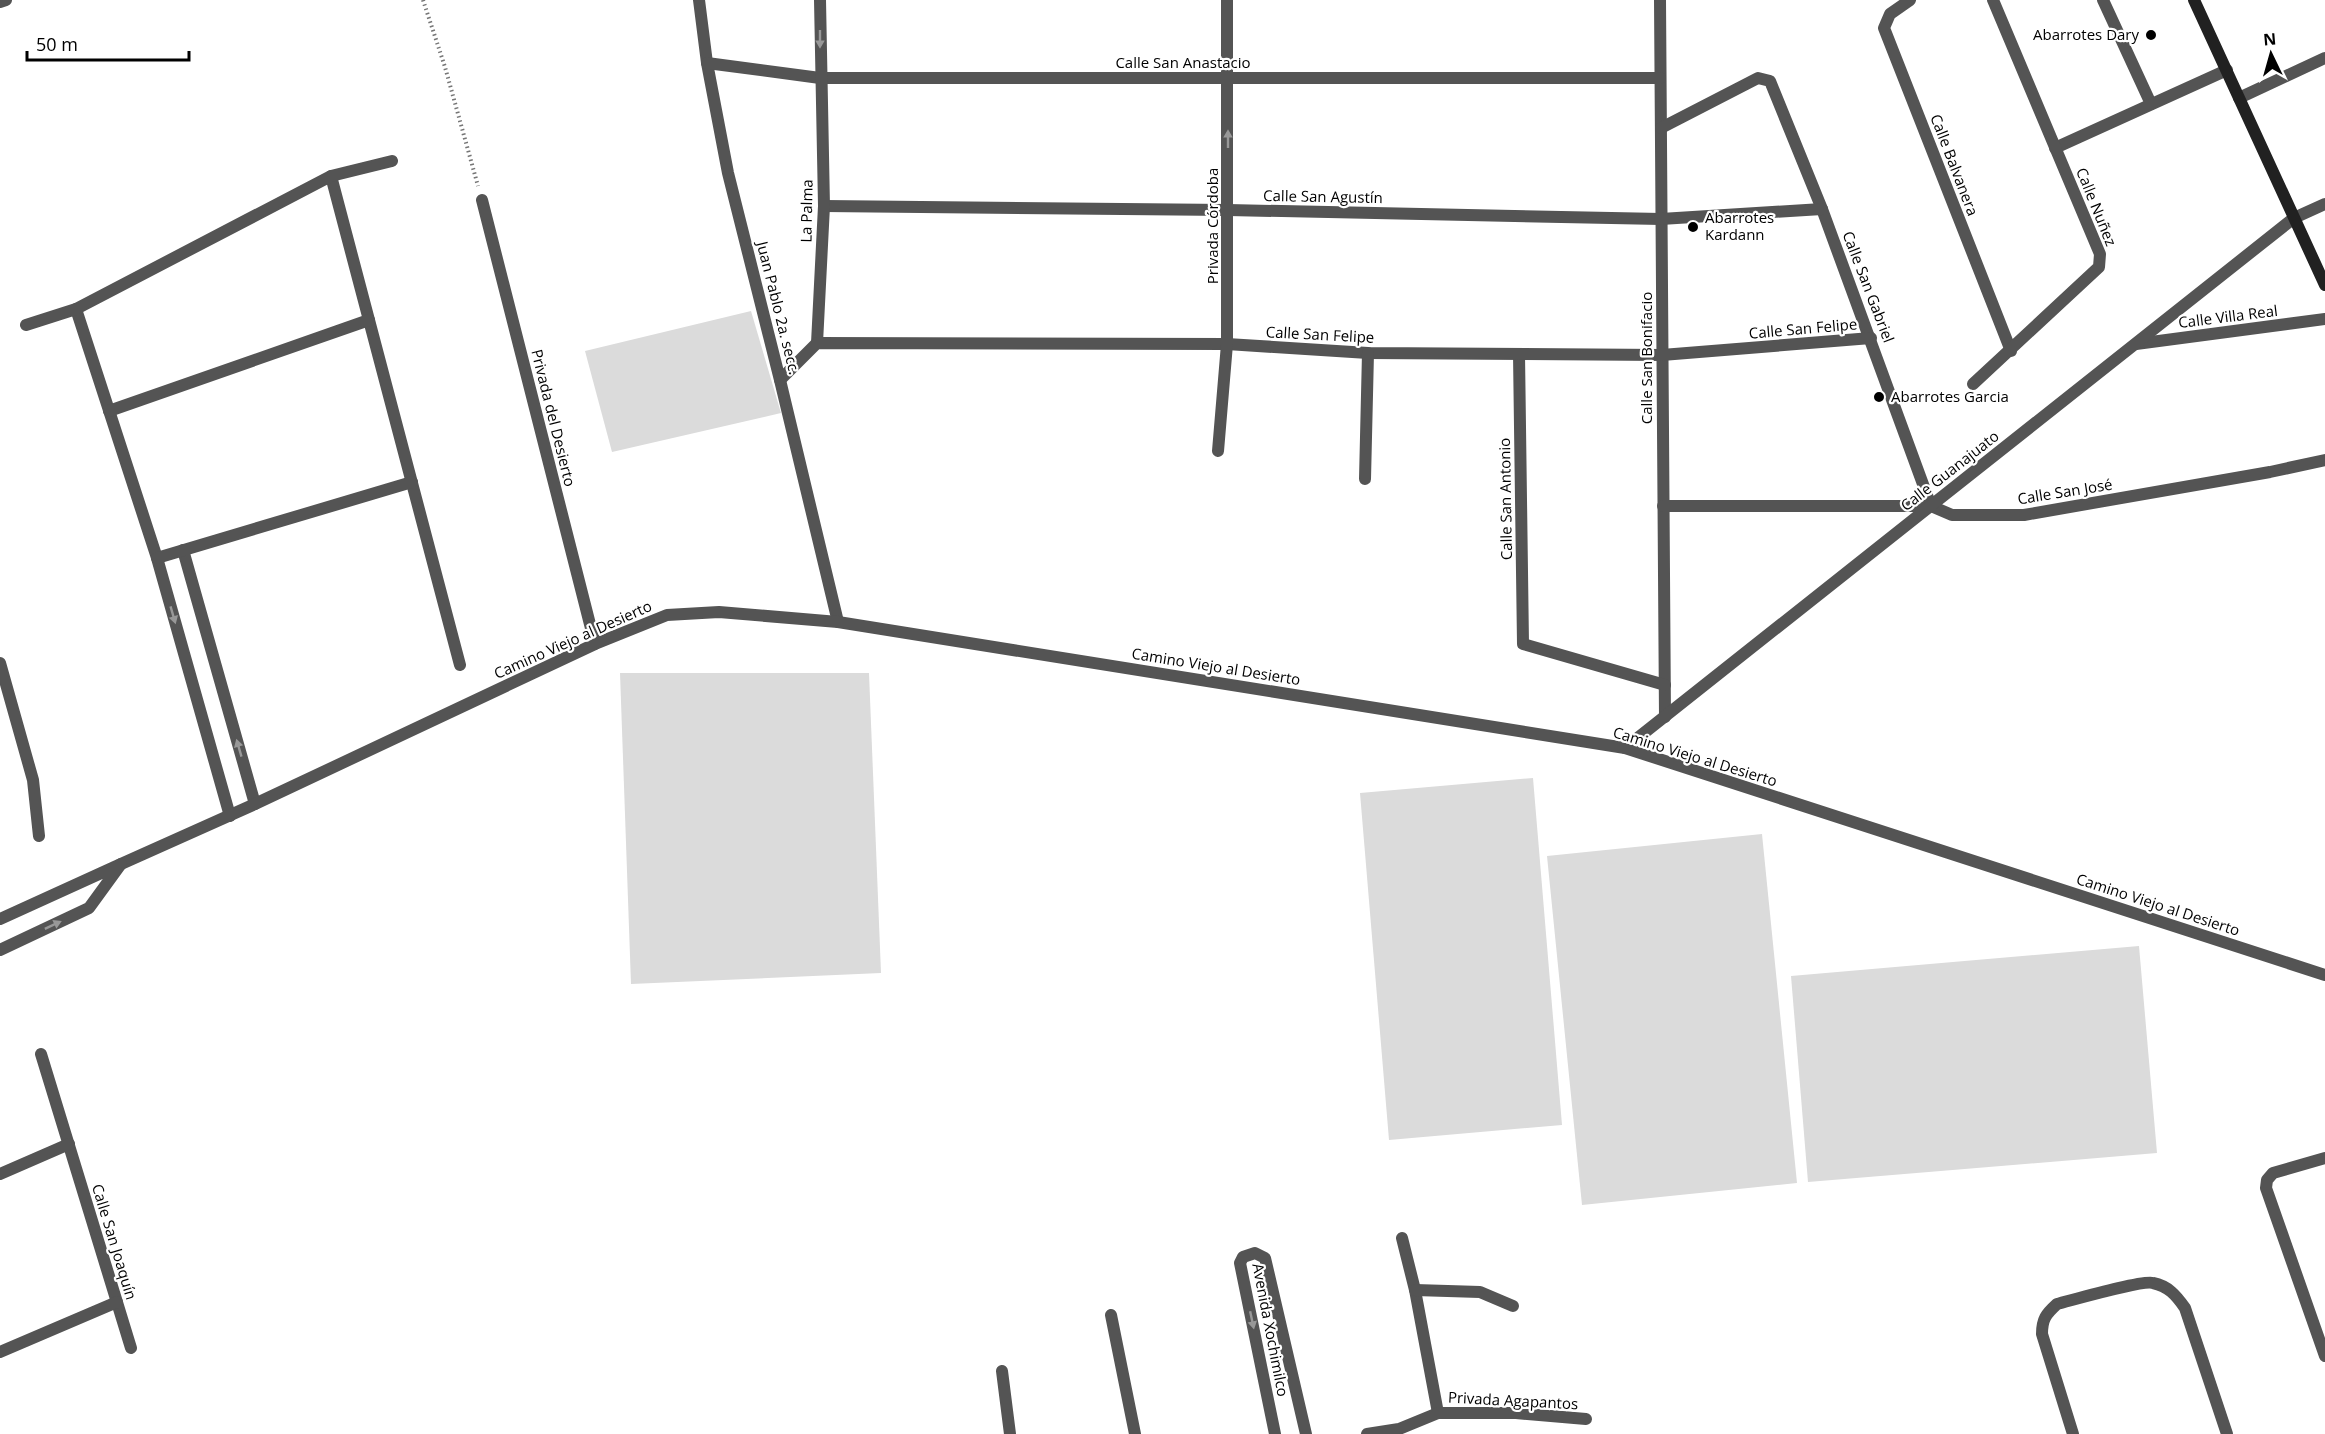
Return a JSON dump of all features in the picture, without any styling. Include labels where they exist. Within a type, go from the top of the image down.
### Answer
[{"type":"street","points":[[0,2],[6,0]]},
{"type":"street","name":"Juan Pablo 2a. secc.","points":[[699,0],[706,63],[728,173],[838,622]]},
{"type":"street","name":"La Palma","points":[[817,343],[824,206],[820,0]]},
{"type":"street","name":"Privada Córdoba","points":[[1218,451],[1227,344],[1227,0]]},
{"type":"street","name":"Calle San Bonifacio","points":[[1660,0],[1665,717]]},
{"type":"street","name":"Calle Balvanera","points":[[1911,0],[1890,15],[1884,28],[2011,351]]},
{"type":"street","name":"Calle Nuñez","points":[[1973,384],[2099,267],[2100,254],[1993,0]]},
{"type":"street","points":[[2103,0],[2151,104]]},
{"type":"street","points":[[2194,0],[2325,285]]},
{"type":"street","points":[[2239,98],[2325,57]]},
{"type":"street","name":"Calle San Anastacio","points":[[706,63],[820,78],[1660,78]]},
{"type":"street","points":[[2055,148],[2227,70]]},
{"type":"street","name":"Calle San Gabriel","points":[[1661,128],[1758,78],[1770,81],[1822,208],[1931,506]]},
{"type":"street","points":[[26,325],[76,309],[331,177],[392,161]]},
{"type":"street","points":[[331,177],[459,665]]},
{"type":"street","name":"Privada del Desierto","points":[[482,200],[595,644]]},
{"type":"street","name":"Calle Guanajuato","points":[[1625,748],[2294,218],[2325,204]]},
{"type":"street","name":"Calle San Agustín","points":[[824,206],[1228,210],[1661,219],[1822,208]]},
{"type":"street","points":[[76,309],[157,558],[230,816]]},
{"type":"street","name":"Calle Villa Real","points":[[2136,344],[2325,319]]},
{"type":"street","points":[[109,411],[369,320]]},
{"type":"street","name":"Calle San Felipe","points":[[817,343],[1227,344],[1368,353],[1662,355],[1871,338]]},
{"type":"street","points":[[780,380],[817,343]]},
{"type":"street","points":[[1365,479],[1368,353]]},
{"type":"street","name":"Calle San Antonio","points":[[1519,354],[1524,644],[1665,685]]},
{"type":"street","name":"Calle San José","points":[[1663,506],[1931,506],[1952,515],[2024,515],[2270,472],[2325,460]]},
{"type":"street","points":[[157,558],[412,482]]},
{"type":"street","points":[[183,550],[255,804]]},
{"type":"street","name":"Camino Viejo al Desierto","points":[[0,919],[230,816],[595,644],[667,615],[718,612],[838,622],[1625,748],[2325,975]]},
{"type":"street","points":[[0,663],[33,780],[39,837]]},
{"type":"street","points":[[0,950],[89,908],[121,864]]},
{"type":"street","name":"Calle San Joaquín","points":[[41,1054],[131,1348]]},
{"type":"street","points":[[0,1174],[69,1144]]},
{"type":"street","points":[[2325,1158],[2273,1173],[2267,1180],[2266,1188],[2325,1356]]},
{"type":"street","points":[[1367,1434],[1399,1429],[1438,1413],[1402,1238]]},
{"type":"street","name":"Avenida Xochimilco","points":[[1275,1434],[1240,1263],[1243,1257],[1255,1253],[1265,1258],[1306,1434]]},
{"type":"street","points":[[2073,1434],[2042,1334],[2042,1323],[2046,1313],[2057,1304],[2150,1282],[2167,1287],[2185,1308],[2227,1434]]},
{"type":"street","points":[[1414,1290],[1480,1292],[1513,1306]]},
{"type":"street","points":[[0,1352],[117,1302]]},
{"type":"street","points":[[1111,1315],[1135,1434]]},
{"type":"street","points":[[1002,1371],[1010,1434]]},
{"type":"street","name":"Privada Agapantos","points":[[1438,1413],[1516,1413],[1586,1419]]},
{"type":"path","points":[[423,0],[445,67],[482,200]]},
{"type":"shaded area","points":[[751,311],[781,413],[612,452],[585,351]]},
{"type":"shaded area","points":[[620,673],[869,673],[881,973],[631,984]]},
{"type":"shaded area","points":[[1533,778],[1562,1125],[1389,1140],[1360,793]]},
{"type":"shaded area","points":[[1762,834],[1797,1183],[1582,1205],[1547,856]]},
{"type":"shaded area","points":[[2139,946],[2157,1153],[1808,1182],[1791,976]]},
{"type":"place","name":"Abarrotes Dary","points":[[2151,35]]},
{"type":"place","name":"Abarrotes Kardann","points":[[1693,227]]},
{"type":"place","name":"Abarrotes Garcia","points":[[1879,397]]}]
